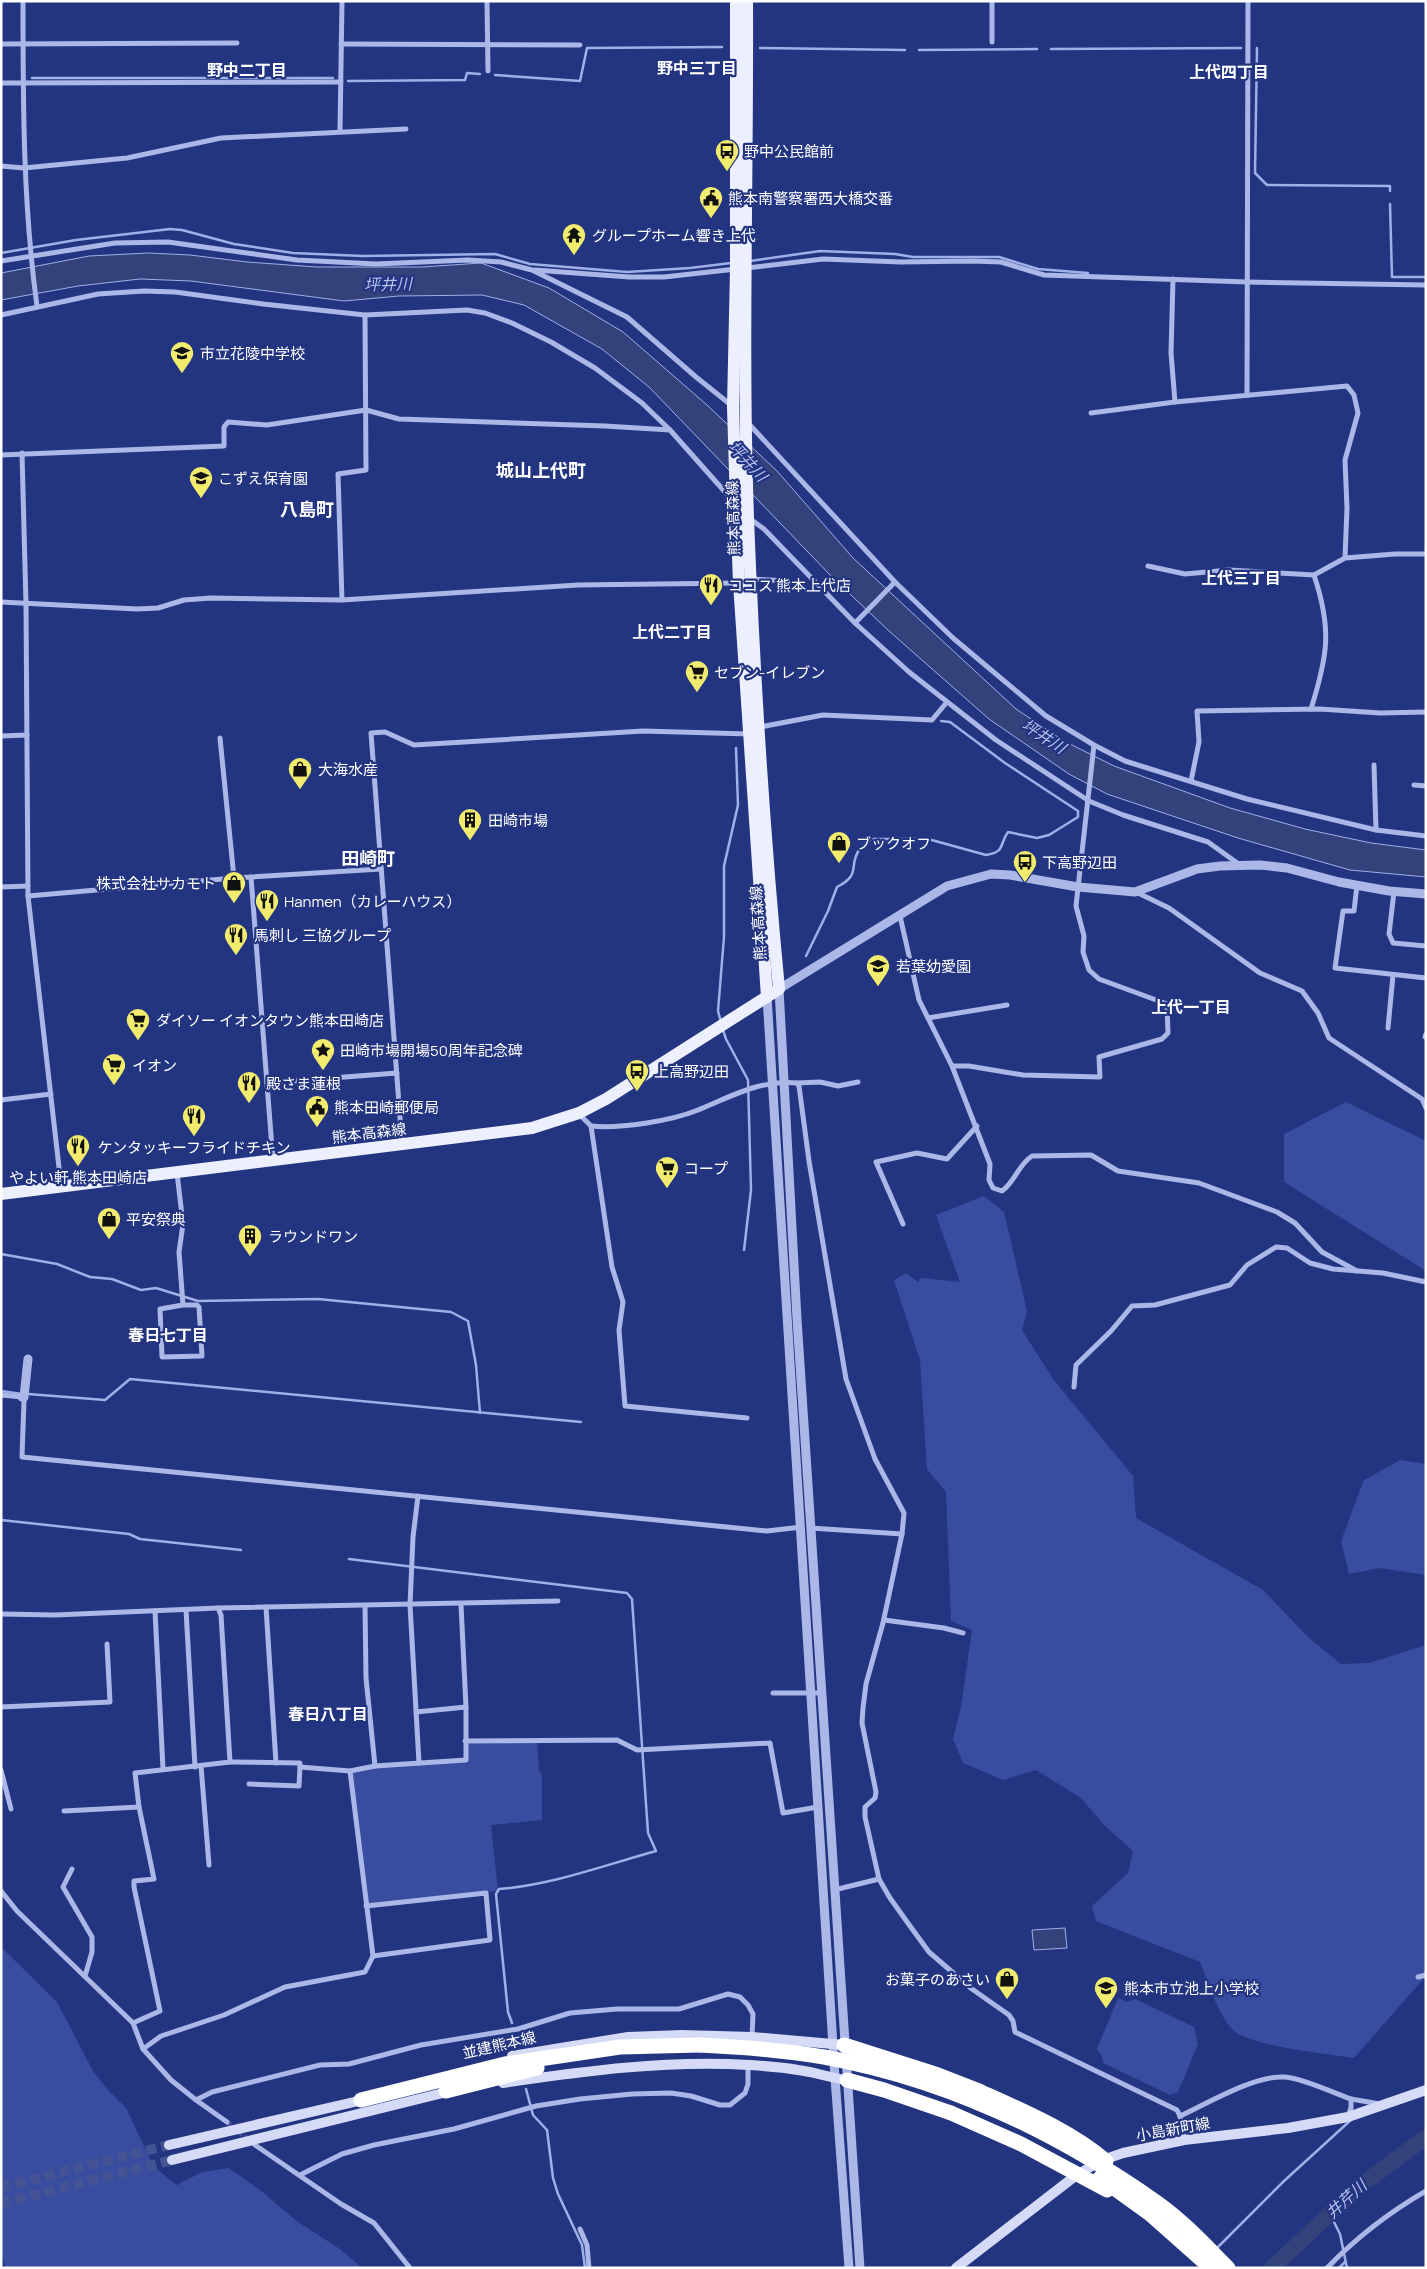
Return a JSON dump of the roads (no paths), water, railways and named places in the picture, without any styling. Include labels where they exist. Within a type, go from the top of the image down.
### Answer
[{"type":"highway","points":[[839,2045],[938,2075],[979,2090],[1057,2128],[1091,2148],[1212,2268]]},
{"type":"highway","points":[[361,2100],[505,2064],[620,2047],[700,2049],[823,2066],[880,2079],[936,2096],[1001,2122],[1038,2140],[1189,2229],[1228,2268]]},
{"type":"highway","points":[[446,2092],[502,2076],[584,2060],[700,2049]]},
{"type":"highway","points":[[841,2079],[884,2090],[952,2113],[1021,2144],[1154,2209]]},
{"type":"main road","name":"熊本高森線","points":[[736,1],[741,269],[747,422],[748,517],[752,579],[754,730],[767,997]]},
{"type":"main road","name":"熊本高森線","points":[[1,1194],[61,1185],[177,1173],[532,1128],[579,1113],[606,1099],[779,989],[739,583],[736,504],[733,407],[741,269],[747,1]]},
{"type":"main road","name":"並建熊本線","points":[[169,2145],[361,2100],[487,2061],[574,2044],[628,2037],[682,2035],[752,2037],[839,2045]]},
{"type":"main road","points":[[172,2160],[446,2092],[577,2072],[640,2066],[748,2065],[799,2070],[841,2079]]},
{"type":"main road","name":"小島新町線","points":[[956,2268],[1074,2177],[1100,2161],[1123,2153],[1184,2140],[1288,2128],[1348,2117],[1426,2090]]},
{"type":"street","points":[[23,1],[24,168],[30,256],[38,306]]},
{"type":"street","points":[[340,131],[342,1]]},
{"type":"street","points":[[487,1],[488,71]]},
{"type":"street","points":[[992,1],[992,42]]},
{"type":"street","points":[[1247,395],[1248,1]]},
{"type":"street","points":[[1,44],[237,43]]},
{"type":"street","points":[[341,44],[580,45]]},
{"type":"street","points":[[1,83],[340,82]]},
{"type":"street","points":[[1,166],[24,168],[128,158],[221,138],[406,129]]},
{"type":"street","points":[[1,261],[115,243],[168,242],[297,260],[376,264],[468,260],[501,262],[532,270],[627,317],[696,378],[733,407],[893,584],[1010,687],[1046,716],[1094,748],[1125,761],[1247,799],[1376,830],[1426,836]]},
{"type":"street","points":[[532,270],[554,270],[630,277],[741,269],[823,259],[900,262],[972,260],[1002,262],[1044,274],[1246,282],[1426,285]]},
{"type":"street","points":[[1173,279],[1172,353],[1175,402]]},
{"type":"street","points":[[1,315],[98,294],[144,291],[175,292],[365,315],[467,310],[485,313],[512,323],[551,342],[595,368],[642,403],[670,430],[748,517],[764,529],[856,622],[909,672],[996,740],[1089,801],[1123,815],[1208,842],[1240,865]]},
{"type":"street","points":[[342,600],[338,474],[366,470],[365,315]]},
{"type":"street","points":[[1091,413],[1175,402],[1347,386],[1354,395],[1358,413],[1344,460],[1346,508],[1345,558]]},
{"type":"street","points":[[1,455],[224,446],[224,427],[228,422],[267,424],[366,410],[399,419],[670,430]]},
{"type":"street","points":[[22,454],[26,604],[28,896],[61,1185]]},
{"type":"street","points":[[1148,566],[1185,574],[1229,570],[1314,575],[1345,558],[1395,554],[1426,554]]},
{"type":"street","points":[[1311,709],[1324,666],[1327,648],[1323,603],[1314,575]]},
{"type":"street","points":[[1,602],[137,609],[158,608],[184,600],[211,598],[342,600],[578,586],[739,583],[752,579],[787,581]]},
{"type":"street","points":[[856,622],[893,584]]},
{"type":"street","points":[[402,1145],[371,733],[385,732],[414,745],[643,731],[754,730],[823,715],[932,720],[947,702]]},
{"type":"street","points":[[1191,781],[1199,742],[1197,711],[1311,709],[1426,712]]},
{"type":"street","points":[[1,736],[27,735]]},
{"type":"street","points":[[220,738],[234,878]]},
{"type":"street","points":[[952,1066],[968,1066],[1022,1075],[1100,1077],[1100,1057],[1162,1039],[1168,1033],[1167,1004],[1099,980],[1089,970],[1083,952],[1084,936],[1076,906],[1094,748]]},
{"type":"street","points":[[1374,765],[1376,830]]},
{"type":"street","points":[[1414,785],[1426,786]]},
{"type":"street","points":[[1135,892],[1197,869],[1240,865],[1288,868],[1305,874],[1394,892],[1426,894]]},
{"type":"street","points":[[28,896],[234,878],[381,869]]},
{"type":"street","points":[[849,2268],[839,2045],[842,2009],[797,1320],[779,989],[947,886],[991,874],[1010,875],[1078,887],[1135,892],[1169,908],[1260,973],[1302,991],[1318,1013],[1329,1038],[1422,1099],[1426,1108]]},
{"type":"street","points":[[250,877],[273,1161]]},
{"type":"street","points":[[1357,885],[1354,911],[1342,910],[1335,968],[1426,978]]},
{"type":"street","points":[[1,887],[28,886]]},
{"type":"street","points":[[1394,892],[1390,934],[1393,943],[1426,946]]},
{"type":"street","points":[[900,916],[919,1000],[952,1066],[977,1126],[990,1164],[989,1180],[993,1188],[1002,1191],[1009,1187],[1026,1160],[1032,1156],[1091,1155],[1118,1171],[1199,1183],[1277,1212],[1294,1223],[1322,1252],[1357,1271]]},
{"type":"street","points":[[1388,1028],[1393,975]]},
{"type":"street","points":[[767,997],[831,2009],[839,2045]]},
{"type":"street","points":[[928,1018],[1007,1005]]},
{"type":"street","points":[[267,1083],[397,1073]]},
{"type":"street","points":[[592,1126],[610,1128],[667,1118],[696,1111],[754,1087],[784,1082],[820,1082],[838,1086],[858,1082]]},
{"type":"street","points":[[797,1083],[846,1379],[875,1459],[904,1513],[902,1534],[884,1620],[866,1684],[862,1723],[876,1792],[875,1798],[865,1807],[865,1817],[879,1879],[890,1898],[929,1952],[972,1989],[1009,2015],[1013,2021],[1015,2032],[1177,2110],[1180,2116],[1184,2140]]},
{"type":"street","points":[[1,1100],[51,1094]]},
{"type":"street","points":[[579,1113],[592,1126],[612,1267],[623,1302],[620,1330],[625,1406],[747,1418]]},
{"type":"street","points":[[903,1224],[876,1162],[917,1152],[948,1159],[977,1126]]},
{"type":"street","points":[[177,1173],[183,1224],[179,1252],[183,1306]]},
{"type":"street","points":[[1074,1387],[1076,1365],[1132,1306],[1155,1305],[1230,1285],[1247,1265],[1276,1247],[1287,1248],[1310,1262],[1333,1269],[1383,1273],[1426,1282]]},
{"type":"street","points":[[197,1305],[199,1307],[202,1356],[162,1357],[160,1309],[183,1306],[197,1305]]},
{"type":"street","points":[[787,1320],[797,1320]]},
{"type":"street","points":[[22,1397],[24,1397],[28,1359]]},
{"type":"street","points":[[1,1395],[22,1397]]},
{"type":"street","points":[[22,1397],[24,1400],[22,1458],[767,1531],[799,1526],[902,1534]]},
{"type":"street","points":[[418,1496],[413,1537],[410,1605],[419,1763]]},
{"type":"street","points":[[1,1614],[55,1615],[218,1608],[461,1605],[558,1601]]},
{"type":"street","points":[[300,1767],[350,1771],[375,1766],[466,1760],[466,1707],[461,1605]]},
{"type":"street","points":[[365,1606],[366,1678],[375,1766]]},
{"type":"street","points":[[218,1608],[221,1615],[230,1762]]},
{"type":"street","points":[[266,1608],[276,1763]]},
{"type":"street","points":[[186,1610],[198,1766],[209,1865]]},
{"type":"street","points":[[155,1611],[163,1769]]},
{"type":"street","points":[[884,1620],[944,1628],[963,1633]]},
{"type":"street","points":[[1,1707],[110,1702],[107,1644]]},
{"type":"street","points":[[773,1693],[822,1693]]},
{"type":"street","points":[[416,1712],[466,1707]]},
{"type":"street","points":[[465,1741],[617,1740],[637,1750],[770,1744],[783,1813],[818,1807]]},
{"type":"street","points":[[133,2023],[160,2011],[134,1887],[134,1881],[154,1879],[139,1807],[135,1773],[230,1762],[300,1763],[299,1786],[249,1784]]},
{"type":"street","points":[[1,1770],[11,1809]]},
{"type":"street","points":[[143,2049],[161,2036],[224,2015],[286,1987],[365,1972],[373,1956],[350,1771]]},
{"type":"street","points":[[64,1811],[139,1807]]},
{"type":"street","points":[[72,1869],[63,1886],[92,1938],[92,1952],[85,1976]]},
{"type":"street","points":[[834,1890],[879,1879]]},
{"type":"street","points":[[1,1891],[17,1911],[133,2023],[143,2049],[171,2080],[227,2122]]},
{"type":"street","points":[[366,1906],[486,1893],[490,1940],[373,1956]]},
{"type":"street","points":[[1418,1977],[1426,1975]]},
{"type":"street","points":[[196,2100],[212,2092],[320,2066],[349,2064],[421,2045],[518,2029],[570,2012],[617,2009],[679,2009],[728,1994],[740,1997],[748,2005],[753,2014],[752,2037]]},
{"type":"street","points":[[831,2009],[842,2009]]},
{"type":"street","points":[[300,2175],[342,2154],[374,2145],[454,2129],[536,2106],[580,2099],[632,2094],[671,2093],[691,2096],[720,2105],[730,2104],[739,2100],[744,2093],[748,2084],[748,2065]]},
{"type":"street","points":[[1180,2116],[1232,2091],[1268,2078],[1286,2077],[1351,2099],[1386,2105]]},
{"type":"street","points":[[841,2079],[860,2268]]},
{"type":"street","points":[[1348,2117],[1351,2099]]},
{"type":"street","points":[[255,2145],[341,2204],[374,2223],[410,2268]]},
{"type":"street","points":[[1327,2268],[1333,2265],[1349,2245],[1389,2212],[1426,2191]]},
{"type":"street","points":[[580,2228],[587,2245],[589,2268]]},
{"type":"water","name":"坪井川","points":[[148,253],[317,267],[422,267],[481,263],[549,288],[623,332],[707,405],[777,471],[853,558],[1016,709],[1064,741],[1114,766],[1230,808],[1305,829],[1371,843],[1426,850],[1426,877],[1350,870],[1238,838],[1107,794],[1069,774],[989,719],[889,631],[833,578],[649,387],[602,349],[524,305],[482,295],[399,296],[344,301],[191,281],[140,279],[78,286],[1,300],[1,273],[89,256]]},
{"type":"water","points":[[1065,1928],[1067,1948],[1034,1950],[1032,1930]]},
{"type":"waterway","points":[[495,75],[580,81],[587,48],[722,47]]},
{"type":"waterway","points":[[760,48],[905,50]]},
{"type":"waterway","points":[[1051,49],[1241,48]]},
{"type":"waterway","points":[[1257,48],[1255,173],[1267,185],[1390,186],[1390,191]]},
{"type":"waterway","points":[[919,50],[1037,49]]},
{"type":"waterway","points":[[348,81],[465,80],[467,73],[480,74]]},
{"type":"waterway","points":[[32,78],[333,78]]},
{"type":"waterway","points":[[1390,204],[1392,277],[1426,277]]},
{"type":"waterway","points":[[1,253],[76,240],[170,229],[182,230],[234,244],[293,253],[363,256],[495,254],[530,264],[627,272],[731,263]]},
{"type":"waterway","points":[[750,261],[820,251],[895,254],[913,257],[999,257],[1038,269],[1088,273]]},
{"type":"waterway","points":[[806,956],[828,911],[837,887],[852,874],[859,850],[871,839],[928,839],[986,855],[999,850],[1008,832],[1037,838],[1049,835],[1078,817],[1078,811],[1005,763],[950,722],[941,721]]},
{"type":"waterway","points":[[721,1022],[718,1011],[724,937],[724,866],[738,805],[736,748]]},
{"type":"waterway","points":[[723,1030],[748,1080],[751,1190],[744,1250]]},
{"type":"waterway","points":[[1,1254],[57,1264],[90,1277],[112,1279],[141,1290],[156,1288],[198,1301],[318,1299],[451,1312],[468,1321],[476,1365],[480,1413]]},
{"type":"waterway","points":[[28,1394],[105,1400],[130,1379],[581,1422]]},
{"type":"waterway","points":[[1,1391],[22,1394]]},
{"type":"waterway","points":[[1,1520],[129,1534],[140,1539],[241,1550]]},
{"type":"waterway","points":[[349,1559],[627,1593],[632,1599],[648,1833],[656,1851],[559,1879],[499,1889],[496,1894],[508,2012],[512,2023]]},
{"type":"waterway","points":[[526,2089],[533,2115],[547,2130],[553,2178],[558,2194],[582,2245],[585,2268]]},
{"type":"waterway","points":[[1217,2248],[1284,2181],[1352,2119]]},
{"type":"waterway","name":"井芹川","points":[[1272,2268],[1360,2186],[1426,2137]]},
{"type":"waterway","points":[[1330,2214],[1340,2234],[1347,2268]]},
{"type":"waterway","points":[[1339,2268],[1345,2262]]},
{"type":"tunnel","points":[[227,2122],[250,2141]]},
{"type":"tunnel","points":[[1,2187],[169,2145]]},
{"type":"tunnel","points":[[1,2203],[172,2160]]},
{"type":"place","name":"野中公民館前","points":[[727,172]]},
{"type":"place","name":"熊本南警察署西大橋交番","points":[[711,219]]},
{"type":"place","name":"グループホーム響き上代","points":[[574,256]]},
{"type":"place","name":"市立花陵中学校","points":[[182,374]]},
{"type":"place","name":"こずえ保育園","points":[[201,499]]},
{"type":"place","name":"ココス 熊本上代店","points":[[711,606]]},
{"type":"place","name":"セブン-イレブン","points":[[697,693]]},
{"type":"place","name":"大海水産","points":[[300,790]]},
{"type":"place","name":"田崎市場","points":[[470,841]]},
{"type":"place","name":"ブックオフ","points":[[839,864]]},
{"type":"place","name":"下高野辺田","points":[[1025,883]]},
{"type":"place","name":"株式会社サカモト","points":[[234,904]]},
{"type":"place","name":"Hanmen（カレーハウス）","points":[[267,922]]},
{"type":"place","name":"馬刺し 三協グループ","points":[[236,956]]},
{"type":"place","name":"若葉幼愛園","points":[[878,987]]},
{"type":"place","name":"ダイソー イオンタウン熊本田崎店","points":[[138,1041]]},
{"type":"place","name":"田崎市場開場50周年記念碑","points":[[323,1071]]},
{"type":"place","name":"イオン","points":[[114,1086]]},
{"type":"place","name":"上高野辺田","points":[[637,1092]]},
{"type":"place","name":"殿さま蓮根","points":[[249,1104]]},
{"type":"place","name":"熊本田崎郵便局","points":[[317,1128]]},
{"type":"place","name":"ケンタッキーフライドチキン","points":[[194,1137]]},
{"type":"place","name":"やよい軒 熊本田崎店","points":[[78,1167]]},
{"type":"place","name":"コープ","points":[[667,1189]]},
{"type":"place","name":"平安祭典","points":[[109,1240]]},
{"type":"place","name":"ラウンドワン","points":[[250,1257]]},
{"type":"place","name":"お菓子のあさい","points":[[1007,2000]]},
{"type":"place","name":"熊本市立池上小学校","points":[[1106,2009]]},
{"type":"district","name":"野中三丁目","points":[[697,68]]},
{"type":"district","name":"野中二丁目","points":[[247,70]]},
{"type":"district","name":"上代四丁目","points":[[1229,72]]},
{"type":"district","name":"城山上代町","points":[[541,470]]},
{"type":"district","name":"八島町","points":[[307,509]]},
{"type":"district","name":"上代三丁目","points":[[1241,578]]},
{"type":"district","name":"上代二丁目","points":[[672,632]]},
{"type":"district","name":"田崎町","points":[[368,858]]},
{"type":"district","name":"上代一丁目","points":[[1191,1007]]},
{"type":"district","name":"春日七丁目","points":[[168,1335]]},
{"type":"district","name":"春日八丁目","points":[[328,1714]]}]
